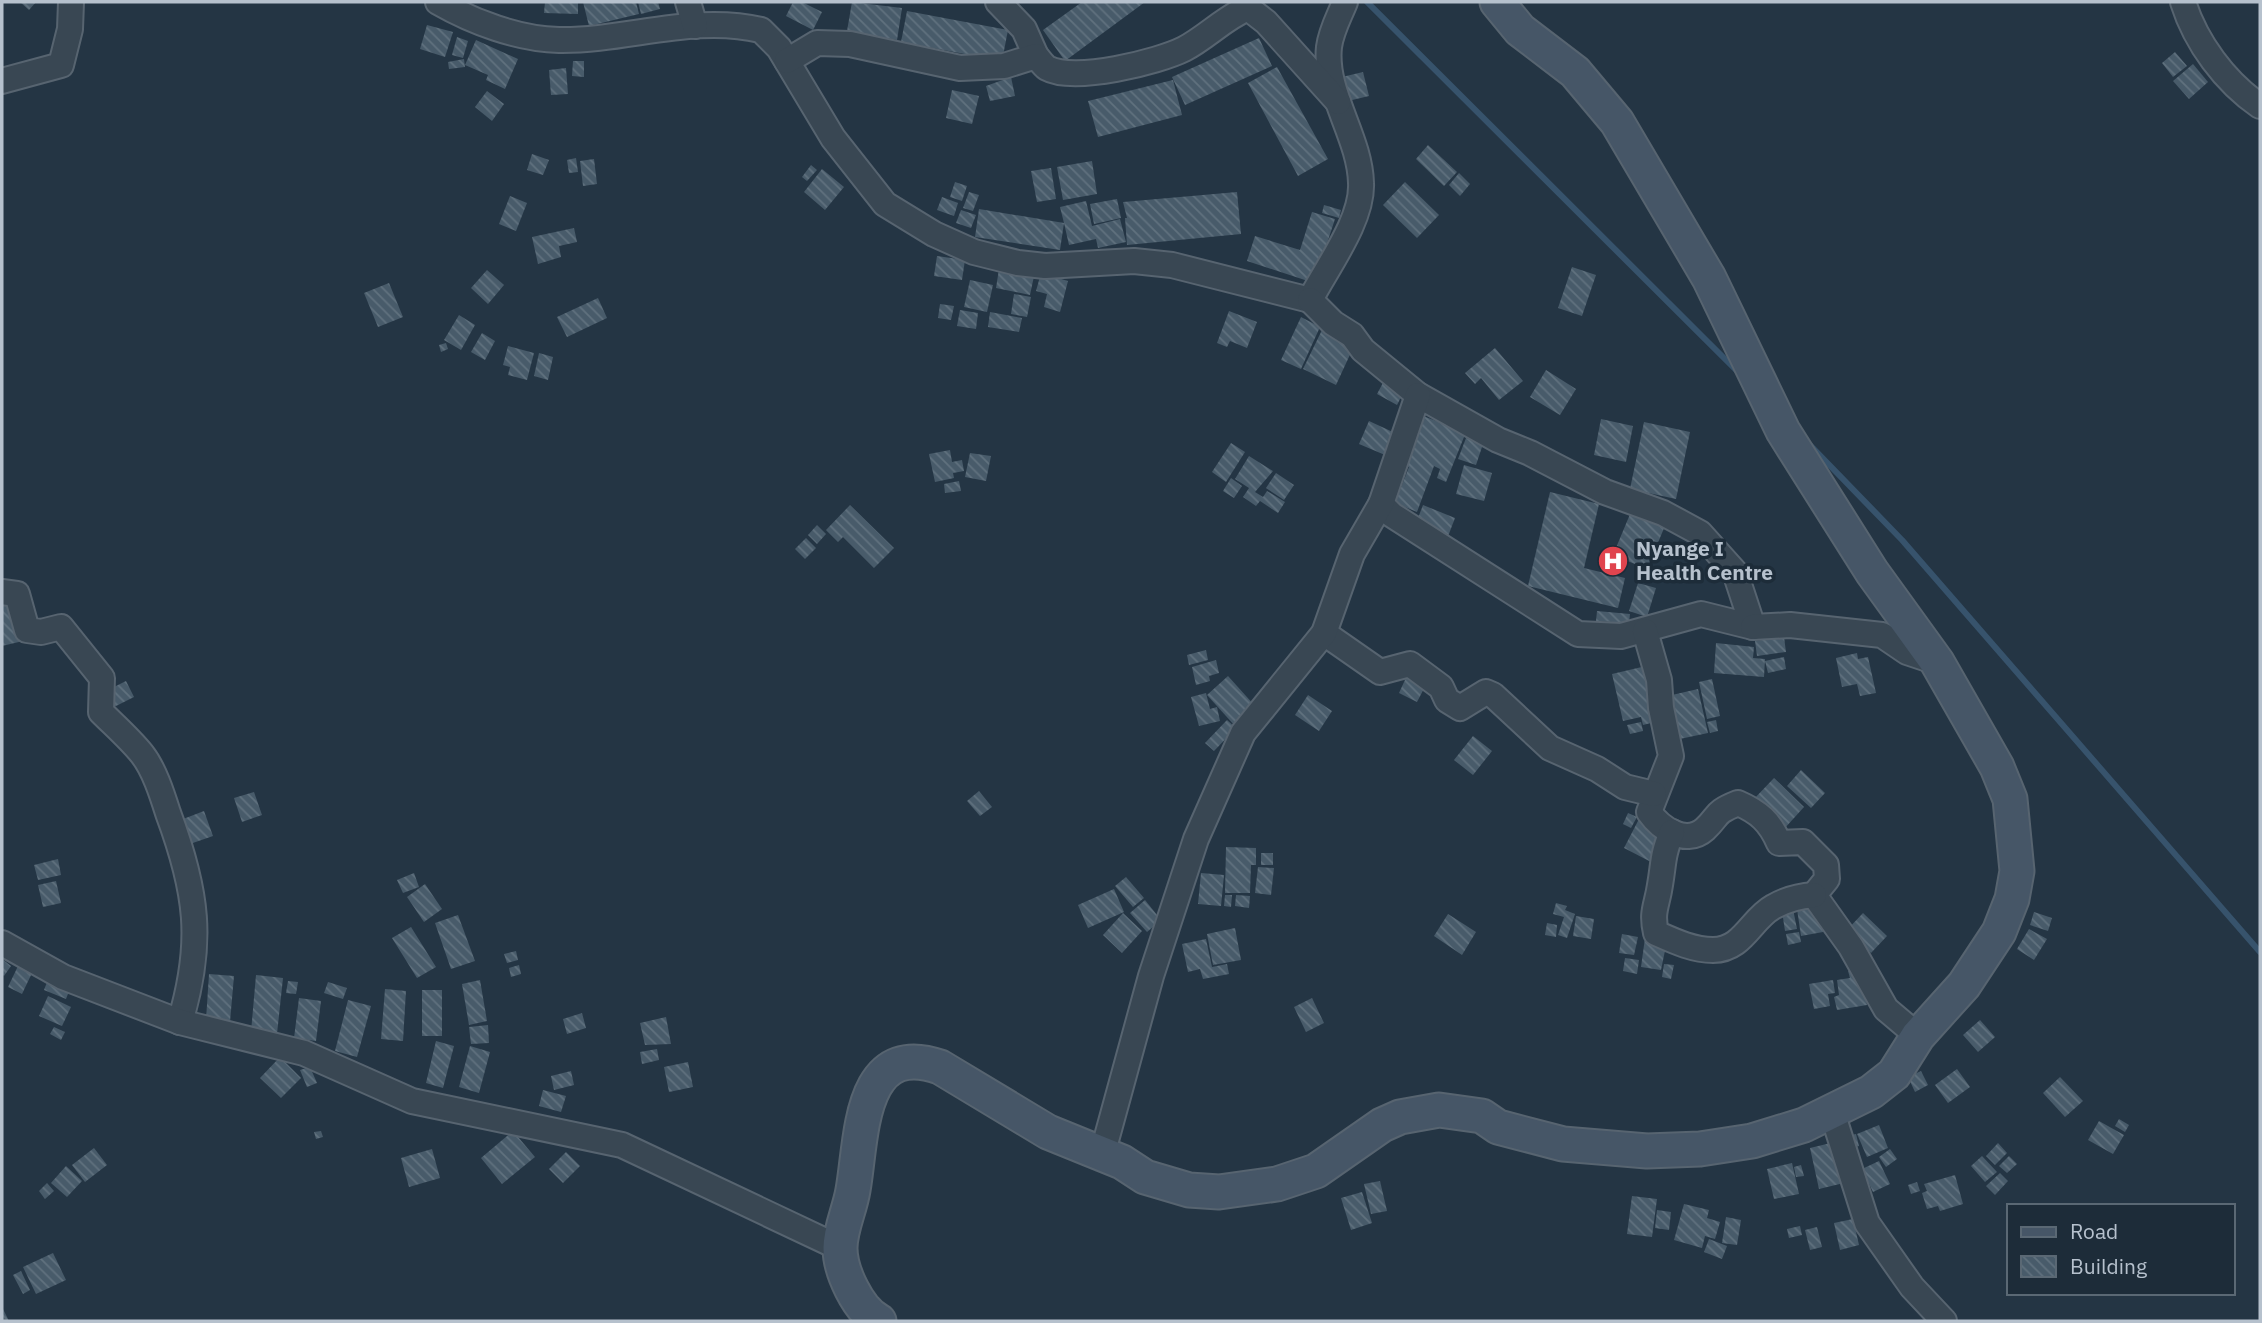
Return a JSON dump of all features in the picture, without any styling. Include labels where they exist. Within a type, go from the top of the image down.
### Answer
[{"type":"main road","points":[[878,1321],[870,1316],[855,1298],[840,1248],[868,1094],[878,1078],[901,1063],[929,1063],[940,1067],[978,1088],[1017,1116],[1168,1185],[1219,1192],[1266,1187],[1305,1175],[1382,1125],[1400,1117],[1439,1110],[1482,1116],[1498,1126],[1563,1144],[1647,1151],[1700,1149],[1752,1140],[1804,1125],[1871,1091],[1894,1074],[1918,1036],[1952,1001],[1999,932],[2012,899],[2017,871],[2010,799],[2005,784],[1937,662],[1872,572],[1783,431],[1709,278],[1617,122],[1575,72],[1520,30],[1497,2]]},
{"type":"street","points":[[2,81],[61,65],[70,29],[71,2]]},
{"type":"street","points":[[438,2],[462,15],[501,29],[558,40],[695,26],[761,30],[787,61],[833,138],[886,204],[934,234],[974,252],[1018,262],[1045,266],[1134,261],[1172,265],[1310,300],[1333,323],[1352,335],[1363,350],[1418,395],[1499,440],[1605,492],[1663,513],[1700,533],[1735,572],[1753,626]]},
{"type":"street","points":[[688,2],[695,26]]},
{"type":"street","points":[[998,2],[1024,29],[1036,56],[1046,67],[1056,71],[1107,70],[1181,51],[1204,38],[1220,22],[1243,10],[1253,9],[1341,106]]},
{"type":"street","points":[[1310,300],[1343,241],[1357,209],[1362,185],[1358,157],[1332,73],[1329,47],[1345,2]]},
{"type":"street","points":[[2183,2],[2218,66],[2260,123]]},
{"type":"street","points":[[787,61],[817,43],[850,44],[960,68],[1004,66],[1036,56]]},
{"type":"street","points":[[2238,91],[2260,106]]},
{"type":"street","points":[[1102,1155],[1155,963],[1183,874],[1217,788],[1243,733],[1324,633],[1352,554],[1381,504],[1418,395]]},
{"type":"street","points":[[1381,504],[1392,515],[1578,634],[1621,636],[1701,614],[1753,626],[1790,625],[1882,635],[1907,652],[1937,662]]},
{"type":"street","points":[[2,592],[17,594],[27,630],[41,632],[61,627],[78,645],[102,678],[101,712],[144,755],[163,798],[186,861],[196,916],[193,979],[180,1022]]},
{"type":"street","points":[[1645,631],[1659,680],[1661,708],[1671,757],[1649,812],[1681,837],[1697,834],[1707,828],[1721,810],[1738,803],[1759,813],[1773,828],[1779,844],[1803,842],[1826,864],[1827,880],[1814,895],[1800,896],[1771,907],[1754,924],[1746,938],[1716,950],[1687,946],[1656,933],[1651,914],[1660,886],[1661,859],[1672,832]]},
{"type":"street","points":[[1324,633],[1380,672],[1410,664],[1441,687],[1447,700],[1460,708],[1486,692],[1493,695],[1550,748],[1597,769],[1625,787],[1654,794]]},
{"type":"street","points":[[1814,895],[1851,947],[1886,1009],[1918,1036]]},
{"type":"street","points":[[2,943],[64,977],[180,1022],[304,1053],[412,1101],[622,1146],[840,1248]]},
{"type":"street","points":[[1832,1112],[1867,1223],[1912,1287],[1944,1321]]},
{"type":"building","points":[[20,2],[36,2],[29,10]]},
{"type":"building","points":[[545,2],[578,2],[578,14],[544,13]]},
{"type":"building","points":[[583,2],[636,2],[639,14],[589,26]]},
{"type":"building","points":[[638,2],[658,2],[660,9],[641,14]]},
{"type":"building","points":[[793,2],[802,2],[822,12],[813,30],[786,16]]},
{"type":"building","points":[[852,2],[902,8],[897,40],[847,31]]},
{"type":"building","points":[[1082,2],[1145,2],[1065,61],[1043,30]]},
{"type":"building","points":[[907,11],[1008,30],[1002,61],[901,42]]},
{"type":"building","points":[[427,25],[453,32],[445,57],[420,49]]},
{"type":"building","points":[[457,37],[468,41],[463,58],[452,55]]},
{"type":"building","points":[[1259,38],[1272,66],[1185,105],[1172,77]]},
{"type":"building","points":[[476,40],[518,59],[505,89],[486,80],[488,75],[465,65]]},
{"type":"building","points":[[2175,52],[2187,66],[2173,77],[2162,63]]},
{"type":"building","points":[[464,59],[465,67],[449,69],[448,62]]},
{"type":"building","points":[[573,61],[584,61],[584,77],[572,76]]},
{"type":"building","points":[[2193,64],[2208,82],[2189,99],[2173,81]]},
{"type":"building","points":[[1277,67],[1328,159],[1298,176],[1248,83]]},
{"type":"building","points":[[566,68],[568,94],[551,95],[549,70]]},
{"type":"building","points":[[1363,72],[1369,96],[1348,101],[1342,77]]},
{"type":"building","points":[[1011,77],[1015,96],[990,101],[986,86]]},
{"type":"building","points":[[1173,80],[1182,115],[1098,137],[1088,101]]},
{"type":"building","points":[[952,90],[979,96],[972,124],[946,118]]},
{"type":"building","points":[[487,91],[504,104],[492,121],[475,107]]},
{"type":"building","points":[[1428,145],[1457,172],[1444,186],[1416,159]]},
{"type":"building","points":[[532,154],[549,160],[543,175],[527,170]]},
{"type":"building","points":[[576,158],[578,172],[569,173],[567,160]]},
{"type":"building","points":[[594,159],[597,184],[583,186],[580,161]]},
{"type":"building","points":[[1092,161],[1097,194],[1063,200],[1057,167]]},
{"type":"building","points":[[811,165],[817,170],[807,181],[802,177]]},
{"type":"building","points":[[1051,168],[1056,199],[1037,202],[1031,171]]},
{"type":"building","points":[[822,169],[844,187],[825,210],[804,192]]},
{"type":"building","points":[[1459,173],[1470,184],[1460,196],[1449,185]]},
{"type":"building","points":[[955,182],[967,186],[962,201],[950,197]]},
{"type":"building","points":[[1405,182],[1439,215],[1417,238],[1383,205]]},
{"type":"building","points":[[969,192],[979,195],[973,211],[963,208]]},
{"type":"building","points":[[1237,192],[1241,234],[1127,245],[1127,218],[1123,202]]},
{"type":"building","points":[[510,196],[527,203],[516,231],[499,224]]},
{"type":"building","points":[[942,197],[958,203],[954,216],[937,210]]},
{"type":"building","points":[[1117,199],[1121,218],[1094,224],[1090,204]]},
{"type":"building","points":[[1086,201],[1092,226],[1120,219],[1126,242],[1098,248],[1096,239],[1069,245],[1060,207]]},
{"type":"building","points":[[1324,205],[1341,210],[1339,218],[1322,213]]},
{"type":"building","points":[[979,209],[1064,223],[1060,250],[975,237]]},
{"type":"building","points":[[961,210],[976,215],[971,228],[956,223]]},
{"type":"building","points":[[1312,212],[1335,219],[1314,283],[1247,261],[1255,236],[1300,250]]},
{"type":"building","points":[[574,228],[577,242],[559,246],[561,257],[538,264],[532,237]]},
{"type":"building","points":[[937,256],[965,260],[962,280],[934,276]]},
{"type":"building","points":[[1572,267],[1596,275],[1582,316],[1558,308]]},
{"type":"building","points":[[999,269],[1034,276],[1030,295],[996,288]]},
{"type":"building","points":[[487,270],[504,285],[488,304],[471,288]]},
{"type":"building","points":[[1041,273],[1068,281],[1060,312],[1044,307],[1047,294],[1036,291]]},
{"type":"building","points":[[970,280],[993,285],[987,312],[964,307]]},
{"type":"building","points":[[389,283],[403,317],[378,327],[364,293]]},
{"type":"building","points":[[1014,294],[1031,297],[1027,317],[1011,314]]},
{"type":"building","points":[[598,298],[607,318],[567,337],[557,317]]},
{"type":"building","points":[[940,304],[954,306],[951,320],[938,318]]},
{"type":"building","points":[[960,310],[978,313],[976,329],[957,326]]},
{"type":"building","points":[[1229,311],[1257,322],[1247,348],[1230,341],[1227,347],[1217,343]]},
{"type":"building","points":[[990,312],[1022,318],[1019,332],[988,327]]},
{"type":"building","points":[[459,315],[475,325],[461,350],[444,340]]},
{"type":"building","points":[[1301,317],[1320,327],[1301,369],[1281,360]]},
{"type":"building","points":[[1322,330],[1354,346],[1336,385],[1303,369]]},
{"type":"building","points":[[482,333],[495,341],[485,360],[471,352]]},
{"type":"building","points":[[446,343],[448,349],[441,352],[439,345]]},
{"type":"building","points":[[508,346],[534,353],[527,380],[508,375],[510,367],[503,365]]},
{"type":"building","points":[[1495,348],[1523,381],[1499,400],[1481,378],[1475,384],[1465,373]]},
{"type":"building","points":[[539,353],[553,357],[548,380],[534,376]]},
{"type":"building","points":[[1546,370],[1576,389],[1560,415],[1530,397]]},
{"type":"building","points":[[1385,379],[1405,389],[1397,405],[1377,394]]},
{"type":"building","points":[[1423,416],[1466,432],[1446,482],[1437,478],[1440,469],[1434,466],[1417,512],[1395,503],[1409,467],[1404,466]]},
{"type":"building","points":[[1601,419],[1633,426],[1626,462],[1594,455]]},
{"type":"building","points":[[1369,421],[1395,433],[1385,455],[1359,444]]},
{"type":"building","points":[[1644,422],[1690,432],[1676,499],[1630,489]]},
{"type":"building","points":[[1466,438],[1483,444],[1476,465],[1458,459]]},
{"type":"building","points":[[1231,443],[1245,452],[1226,482],[1212,472]]},
{"type":"building","points":[[950,450],[952,462],[962,460],[964,471],[953,473],[954,478],[935,482],[929,454]]},
{"type":"building","points":[[970,453],[991,456],[986,481],[965,477]]},
{"type":"building","points":[[1249,456],[1273,471],[1255,492],[1263,497],[1267,491],[1285,502],[1278,513],[1260,501],[1256,506],[1243,497],[1249,488],[1235,479]]},
{"type":"building","points":[[1464,465],[1492,473],[1484,501],[1456,494]]},
{"type":"building","points":[[1276,473],[1294,485],[1284,500],[1266,488]]},
{"type":"building","points":[[1231,478],[1242,486],[1234,498],[1223,491]]},
{"type":"building","points":[[959,481],[961,491],[945,493],[944,484]]},
{"type":"building","points":[[1550,492],[1599,504],[1584,568],[1625,578],[1618,608],[1528,586]]},
{"type":"building","points":[[850,505],[894,548],[874,568],[843,537],[838,542],[826,530]]},
{"type":"building","points":[[1423,505],[1455,518],[1447,539],[1415,526]]},
{"type":"building","points":[[1633,507],[1667,521],[1647,569],[1613,555]]},
{"type":"building","points":[[817,525],[826,534],[817,544],[808,535]]},
{"type":"building","points":[[806,538],[816,548],[805,559],[795,549]]},
{"type":"building","points":[[1638,583],[1656,588],[1647,617],[1629,611]]},
{"type":"building","points":[[11,594],[23,641],[2,646],[2,597]]},
{"type":"building","points":[[1597,611],[1630,614],[1629,623],[1596,621]]},
{"type":"building","points":[[1784,637],[1786,652],[1757,656],[1755,641]]},
{"type":"building","points":[[1716,643],[1754,647],[1753,658],[1765,659],[1764,677],[1714,673]]},
{"type":"building","points":[[1206,650],[1208,660],[1189,665],[1187,655]]},
{"type":"building","points":[[1857,653],[1858,659],[1868,657],[1876,693],[1860,696],[1857,684],[1842,687],[1836,658]]},
{"type":"building","points":[[1784,657],[1786,669],[1768,673],[1765,661]]},
{"type":"building","points":[[1216,660],[1219,673],[1209,676],[1210,681],[1196,685],[1192,667]]},
{"type":"building","points":[[1646,666],[1659,721],[1643,725],[1641,717],[1623,721],[1612,674]]},
{"type":"building","points":[[1410,669],[1429,679],[1417,702],[1399,693]]},
{"type":"building","points":[[1228,676],[1255,706],[1235,726],[1207,695]]},
{"type":"building","points":[[1712,679],[1720,716],[1707,719],[1699,682]]},
{"type":"building","points":[[126,681],[134,697],[114,707],[106,691]]},
{"type":"building","points":[[1698,689],[1708,733],[1675,740],[1668,706],[1674,705],[1672,695]]},
{"type":"building","points":[[1206,693],[1210,709],[1217,707],[1220,721],[1199,726],[1191,697]]},
{"type":"building","points":[[1308,695],[1332,711],[1319,731],[1295,715]]},
{"type":"building","points":[[1227,720],[1236,728],[1214,751],[1205,743]]},
{"type":"building","points":[[1716,720],[1718,731],[1710,733],[1707,722]]},
{"type":"building","points":[[1641,722],[1643,731],[1630,734],[1627,725]]},
{"type":"building","points":[[1473,736],[1492,751],[1473,775],[1454,760]]},
{"type":"building","points":[[1801,770],[1825,793],[1811,808],[1787,786]]},
{"type":"building","points":[[1774,778],[1804,807],[1784,829],[1753,800]]},
{"type":"building","points":[[979,791],[992,807],[980,816],[967,801]]},
{"type":"building","points":[[254,792],[262,815],[242,822],[234,798]]},
{"type":"building","points":[[204,811],[213,836],[187,845],[178,821]]},
{"type":"building","points":[[1628,813],[1637,817],[1631,828],[1623,824]]},
{"type":"building","points":[[1639,819],[1668,833],[1653,863],[1624,848]]},
{"type":"building","points":[[1226,847],[1256,848],[1256,865],[1251,865],[1250,893],[1225,893]]},
{"type":"building","points":[[1261,853],[1273,853],[1273,865],[1261,865]]},
{"type":"building","points":[[58,859],[61,875],[38,880],[34,865]]},
{"type":"building","points":[[1258,867],[1274,868],[1271,895],[1255,893]]},
{"type":"building","points":[[414,873],[419,887],[403,893],[397,880]]},
{"type":"building","points":[[1201,873],[1224,875],[1221,906],[1198,904]]},
{"type":"building","points":[[1126,877],[1144,898],[1133,907],[1115,886]]},
{"type":"building","points":[[56,881],[61,903],[43,907],[38,885]]},
{"type":"building","points":[[425,884],[442,909],[424,922],[407,897]]},
{"type":"building","points":[[1114,889],[1124,912],[1088,928],[1078,905]]},
{"type":"building","points":[[1225,895],[1232,895],[1231,907],[1224,906]]},
{"type":"building","points":[[1236,895],[1250,896],[1249,908],[1235,906]]},
{"type":"building","points":[[1145,900],[1161,920],[1147,932],[1130,913]]},
{"type":"building","points":[[1556,903],[1567,906],[1565,910],[1575,914],[1567,938],[1558,935],[1564,917],[1553,914]]},
{"type":"building","points":[[1818,905],[1823,932],[1801,936],[1797,909]]},
{"type":"building","points":[[1793,909],[1797,929],[1785,931],[1782,911]]},
{"type":"building","points":[[2034,912],[2052,918],[2048,931],[2030,925]]},
{"type":"building","points":[[1123,913],[1142,931],[1122,953],[1103,935]]},
{"type":"building","points":[[1863,913],[1887,936],[1871,953],[1847,930]]},
{"type":"building","points":[[1448,914],[1476,932],[1462,955],[1434,936]]},
{"type":"building","points":[[458,915],[475,961],[451,969],[435,923]]},
{"type":"building","points":[[1576,916],[1594,919],[1591,939],[1573,936]]},
{"type":"building","points":[[1547,923],[1557,925],[1556,937],[1545,935]]},
{"type":"building","points":[[411,927],[436,967],[417,978],[392,938]]},
{"type":"building","points":[[1235,928],[1241,960],[1213,965],[1207,934]]},
{"type":"building","points":[[2029,929],[2047,939],[2034,960],[2017,949]]},
{"type":"building","points":[[1799,932],[1801,942],[1788,945],[1786,934]]},
{"type":"building","points":[[1622,934],[1638,937],[1634,955],[1619,953]]},
{"type":"building","points":[[1645,938],[1667,941],[1661,970],[1641,967]]},
{"type":"building","points":[[1206,939],[1212,967],[1227,964],[1229,974],[1203,979],[1200,969],[1188,972],[1182,944]]},
{"type":"building","points":[[516,951],[518,960],[507,963],[504,954]]},
{"type":"building","points":[[1625,958],[1639,960],[1637,974],[1623,971]]},
{"type":"building","points":[[2,959],[11,966],[4,976],[2,974]]},
{"type":"building","points":[[1664,964],[1674,965],[1671,979],[1662,977]]},
{"type":"building","points":[[519,965],[521,974],[511,977],[509,968]]},
{"type":"building","points":[[18,966],[32,973],[22,994],[8,987]]},
{"type":"building","points":[[1861,969],[1867,1005],[1837,1010],[1834,997],[1839,995],[1837,980],[1850,978],[1848,971]]},
{"type":"building","points":[[209,974],[234,976],[230,1022],[206,1020]]},
{"type":"building","points":[[256,975],[283,978],[277,1034],[251,1032]]},
{"type":"building","points":[[49,977],[71,986],[66,999],[44,990]]},
{"type":"building","points":[[480,980],[487,1021],[469,1025],[462,984]]},
{"type":"building","points":[[1833,980],[1835,993],[1828,994],[1830,1006],[1814,1009],[1809,984]]},
{"type":"building","points":[[288,981],[298,982],[296,994],[286,993]]},
{"type":"building","points":[[328,982],[347,988],[343,999],[324,993]]},
{"type":"building","points":[[385,989],[406,991],[403,1041],[381,1039]]},
{"type":"building","points":[[422,990],[442,990],[442,1036],[422,1036]]},
{"type":"building","points":[[48,996],[71,1007],[62,1026],[39,1016]]},
{"type":"building","points":[[299,998],[321,1001],[316,1041],[294,1038]]},
{"type":"building","points":[[1312,998],[1324,1023],[1306,1032],[1294,1007]]},
{"type":"building","points":[[348,1000],[371,1006],[357,1057],[335,1051]]},
{"type":"building","points":[[582,1013],[586,1028],[567,1034],[563,1019]]},
{"type":"building","points":[[666,1017],[671,1044],[645,1045],[640,1023]]},
{"type":"building","points":[[1980,1020],[1995,1037],[1978,1052],[1963,1035]]},
{"type":"building","points":[[488,1025],[489,1043],[471,1044],[469,1027]]},
{"type":"building","points":[[54,1027],[65,1032],[61,1040],[50,1034]]},
{"type":"building","points":[[436,1041],[454,1046],[443,1088],[426,1083]]},
{"type":"building","points":[[470,1046],[490,1052],[479,1093],[459,1087]]},
{"type":"building","points":[[657,1049],[659,1060],[642,1064],[640,1052]]},
{"type":"building","points":[[280,1057],[301,1078],[281,1098],[260,1078]]},
{"type":"building","points":[[688,1062],[693,1087],[669,1092],[664,1067]]},
{"type":"building","points":[[310,1067],[317,1083],[307,1087],[300,1070]]},
{"type":"building","points":[[1957,1069],[1970,1087],[1948,1103],[1935,1085]]},
{"type":"building","points":[[571,1071],[574,1085],[554,1090],[551,1076]]},
{"type":"building","points":[[1921,1071],[1928,1085],[1915,1092],[1908,1077]]},
{"type":"building","points":[[2060,1077],[2083,1101],[2065,1117],[2043,1093]]},
{"type":"building","points":[[543,1090],[566,1096],[561,1112],[539,1106]]},
{"type":"building","points":[[2119,1119],[2129,1125],[2125,1132],[2115,1126]]},
{"type":"building","points":[[2099,1121],[2124,1135],[2113,1154],[2088,1140]]},
{"type":"building","points":[[1879,1125],[1888,1148],[1867,1157],[1857,1134]]},
{"type":"building","points":[[321,1131],[323,1137],[316,1139],[314,1132]]},
{"type":"building","points":[[513,1131],[535,1157],[502,1184],[481,1158]]},
{"type":"building","points":[[1856,1134],[1859,1146],[1849,1149],[1846,1136]]},
{"type":"building","points":[[1839,1141],[1848,1182],[1819,1189],[1810,1148]]},
{"type":"building","points":[[1998,1143],[2007,1153],[1995,1165],[1986,1156]]},
{"type":"building","points":[[94,1148],[107,1165],[85,1182],[72,1165]]},
{"type":"building","points":[[432,1149],[440,1178],[409,1187],[401,1158]]},
{"type":"building","points":[[1890,1149],[1897,1159],[1886,1167],[1879,1157]]},
{"type":"building","points":[[566,1152],[580,1166],[563,1183],[549,1169]]},
{"type":"building","points":[[1982,1156],[1997,1172],[1985,1182],[1971,1166]]},
{"type":"building","points":[[2009,1156],[2017,1164],[2007,1173],[1999,1166]]},
{"type":"building","points":[[1879,1161],[1890,1184],[1873,1192],[1862,1169]]},
{"type":"building","points":[[1792,1163],[1799,1194],[1774,1199],[1767,1169]]},
{"type":"building","points":[[1801,1165],[1804,1176],[1796,1177],[1794,1167]]},
{"type":"building","points":[[66,1166],[82,1181],[67,1197],[51,1183]]},
{"type":"building","points":[[2000,1173],[2008,1181],[1995,1195],[1986,1186]]},
{"type":"building","points":[[1955,1175],[1963,1204],[1940,1211],[1938,1206],[1927,1209],[1922,1193],[1927,1191],[1924,1184]]},
{"type":"building","points":[[1380,1181],[1387,1211],[1371,1214],[1364,1184]]},
{"type":"building","points":[[1917,1182],[1920,1191],[1911,1194],[1908,1185]]},
{"type":"building","points":[[47,1183],[54,1191],[45,1199],[39,1191]]},
{"type":"building","points":[[1362,1192],[1372,1223],[1351,1230],[1341,1198]]},
{"type":"building","points":[[1632,1196],[1657,1199],[1652,1237],[1627,1234]]},
{"type":"building","points":[[1684,1204],[1709,1210],[1707,1218],[1720,1222],[1715,1239],[1705,1236],[1702,1248],[1674,1240]]},
{"type":"building","points":[[1657,1210],[1671,1212],[1669,1230],[1655,1228]]},
{"type":"building","points":[[1726,1217],[1741,1220],[1737,1245],[1722,1243]]},
{"type":"building","points":[[1853,1219],[1859,1245],[1840,1250],[1834,1223]]},
{"type":"building","points":[[1800,1226],[1802,1235],[1789,1238],[1787,1229]]},
{"type":"building","points":[[1817,1227],[1822,1247],[1810,1250],[1805,1230]]},
{"type":"building","points":[[1709,1239],[1727,1246],[1722,1259],[1704,1252]]},
{"type":"building","points":[[53,1253],[66,1280],[36,1294],[23,1267]]},
{"type":"building","points":[[21,1271],[30,1290],[23,1294],[13,1275]]},
{"type":"building","points":[[2,1307],[9,1321],[2,1321]]},
{"type":"waterway","points":[[1367,2],[1740,374]]},
{"type":"waterway","points":[[1809,444],[1902,540],[2260,952]]},
{"type":"place","name":"Nyange I Health Centre","points":[[1613,561]]}]
